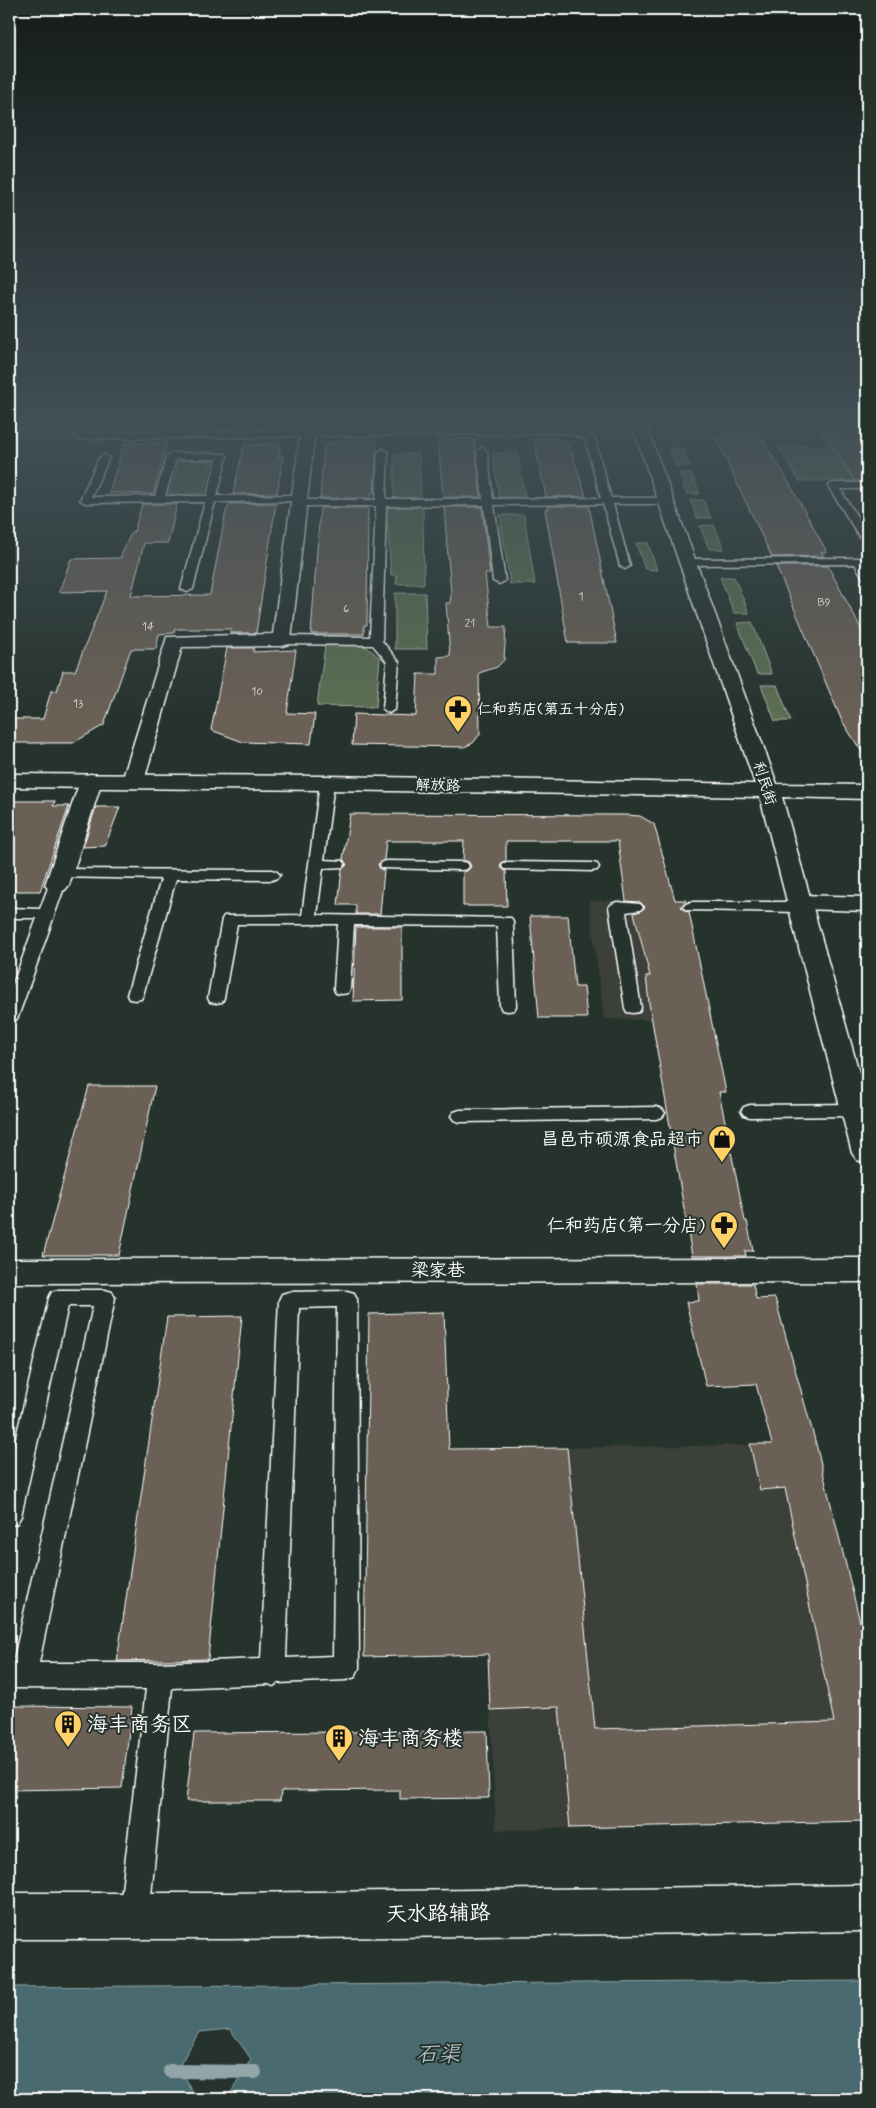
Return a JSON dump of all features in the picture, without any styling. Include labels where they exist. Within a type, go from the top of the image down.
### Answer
[{"type":"street","points":[[133,781],[174,640],[282,640],[297,520]]},
{"type":"street","name":"利民街","points":[[671,520],[769,791],[801,905],[857,1083],[856,1110],[867,1152]]},
{"type":"street","name":"解放路","points":[[9,781],[328,783],[867,792]]},
{"type":"street","points":[[59,880],[91,781]]},
{"type":"street","points":[[801,905],[867,904]]},
{"type":"street","name":"梁家巷","points":[[9,1271],[867,1270]]},
{"type":"street","name":"天水路辅路","points":[[9,1916],[867,1908]]},
{"type":"lane","points":[[187,589],[204,520]]},
{"type":"lane","points":[[380,520],[376,642],[393,662],[389,709]]},
{"type":"lane","points":[[491,520],[499,582]]},
{"type":"lane","points":[[612,520],[624,566]]},
{"type":"lane","points":[[854,520],[867,541]]},
{"type":"lane","points":[[687,562],[859,560],[867,576]]},
{"type":"lane","points":[[282,640],[376,642]]},
{"type":"lane","points":[[309,919],[328,783]]},
{"type":"lane","points":[[317,864],[338,864]]},
{"type":"lane","points":[[387,865],[462,866]]},
{"type":"lane","points":[[509,866],[592,867]]},
{"type":"lane","points":[[135,995],[170,874]]},
{"type":"lane","points":[[9,1017],[59,880],[170,874],[272,875]]},
{"type":"lane","points":[[691,907],[801,905]]},
{"type":"lane","points":[[633,1008],[617,907],[635,906]]},
{"type":"lane","points":[[9,913],[47,914]]},
{"type":"lane","points":[[216,998],[230,919],[505,921],[508,1006]]},
{"type":"lane","points":[[342,989],[346,920]]},
{"type":"lane","points":[[750,1111],[856,1110]]},
{"type":"lane","points":[[460,1116],[656,1113]]},
{"type":"lane","points":[[9,1516],[59,1298],[105,1298],[16,1676],[160,1676],[273,1672],[346,1668],[347,1299],[289,1300],[273,1672]]},
{"type":"lane","points":[[134,1916],[160,1676]]},
{"type":"shaded area","points":[[686,900],[708,1009],[650,1009],[652,1020],[604,1019],[589,901]]},
{"type":"shaded area","points":[[816,1444],[867,1650],[867,1821],[496,1830],[478,1449]]},
{"type":"green space","points":[[387,520],[423,520],[424,584],[396,584],[397,575],[391,575]]},
{"type":"green space","points":[[501,520],[525,520],[535,584],[510,584]]},
{"type":"green space","points":[[714,525],[724,549],[709,549],[700,526]]},
{"type":"green space","points":[[636,543],[648,543],[657,570],[645,569]]},
{"type":"green space","points":[[720,577],[734,577],[749,613],[734,613]]},
{"type":"green space","points":[[395,593],[425,593],[427,649],[395,649]]},
{"type":"green space","points":[[752,622],[772,674],[757,674],[737,623]]},
{"type":"green space","points":[[325,645],[364,645],[380,658],[376,707],[317,706]]},
{"type":"green space","points":[[761,685],[777,685],[791,721],[775,721]]},
{"type":"water","points":[[867,1981],[867,2099],[227,2099],[251,2059],[230,2029],[199,2032],[179,2066],[196,2099],[9,2099],[9,1987]]},
{"type":"building","points":[[137,520],[173,520],[168,543],[144,543],[131,596],[210,595],[224,520],[273,520],[256,633],[230,633],[231,629],[175,629],[174,633],[159,634],[156,649],[131,649],[104,725],[73,743],[9,743],[9,719],[43,719],[51,691],[57,691],[63,671],[75,671],[107,591],[59,592],[71,559],[120,558],[132,531],[134,532]]},
{"type":"building","points":[[319,520],[368,520],[367,625],[364,625],[364,634],[311,634]]},
{"type":"building","points":[[445,520],[484,520],[490,574],[485,574],[491,627],[506,627],[504,660],[497,667],[479,673],[480,734],[473,743],[464,747],[352,745],[354,714],[416,716],[418,674],[438,674],[438,657],[450,656],[446,603],[450,603],[451,594]]},
{"type":"building","points":[[547,520],[592,520],[617,643],[568,643]]},
{"type":"building","points":[[755,520],[810,520],[827,552],[821,552],[824,556],[772,557]]},
{"type":"building","points":[[776,566],[828,566],[867,640],[867,760],[842,721]]},
{"type":"building","points":[[227,648],[254,648],[253,652],[296,650],[287,713],[315,714],[311,744],[243,742],[211,730]]},
{"type":"building","points":[[9,801],[55,801],[53,806],[69,806],[40,891],[9,891]]},
{"type":"building","points":[[96,807],[120,807],[105,846],[83,847]]},
{"type":"building","points":[[350,814],[625,815],[640,816],[654,824],[675,900],[686,900],[681,907],[689,912],[726,1092],[719,1092],[745,1221],[747,1221],[753,1251],[745,1251],[746,1256],[692,1256],[649,1003],[646,976],[650,976],[634,913],[641,911],[645,907],[640,902],[626,901],[618,841],[506,841],[506,861],[502,862],[500,867],[506,871],[507,906],[463,906],[463,872],[471,867],[469,862],[463,860],[464,841],[386,841],[384,860],[378,864],[380,869],[384,870],[380,914],[356,914],[356,905],[338,905],[342,869],[347,865],[343,859]]},
{"type":"building","points":[[530,916],[568,916],[575,987],[584,987],[587,1018],[539,1018]]},
{"type":"building","points":[[356,927],[402,927],[402,1000],[353,1001]]},
{"type":"building","points":[[89,1086],[155,1086],[119,1255],[43,1255]]},
{"type":"building","points":[[697,1284],[753,1284],[756,1299],[775,1298],[816,1444],[867,1650],[867,1821],[570,1828],[559,1707],[490,1710],[488,1654],[364,1657],[369,1314],[444,1312],[449,1449],[567,1448],[595,1729],[834,1722],[785,1488],[760,1490],[750,1444],[772,1444],[756,1384],[706,1386],[686,1302],[699,1301]]},
{"type":"building","points":[[242,1316],[208,1659],[117,1661],[167,1317]]},
{"type":"building","name":"海丰商务区","points":[[9,1706],[132,1707],[122,1788],[9,1790]]},
{"type":"building","name":"海丰商务楼","points":[[487,1731],[489,1798],[400,1799],[400,1790],[281,1791],[280,1801],[186,1801],[194,1733]]},
{"type":"waterway","name":"石渠","points":[[170,2071],[255,2072]]},
{"type":"place","name":"仁和药店(第五十分店)","points":[[458,733]]},
{"type":"place","name":"昌邑市硕源食品超市","points":[[722,1163]]},
{"type":"place","name":"仁和药店(第一分店)","points":[[724,1249]]},
{"type":"place","name":"海丰商务区","points":[[68,1748]]},
{"type":"place","name":"海丰商务楼","points":[[339,1762]]}]
